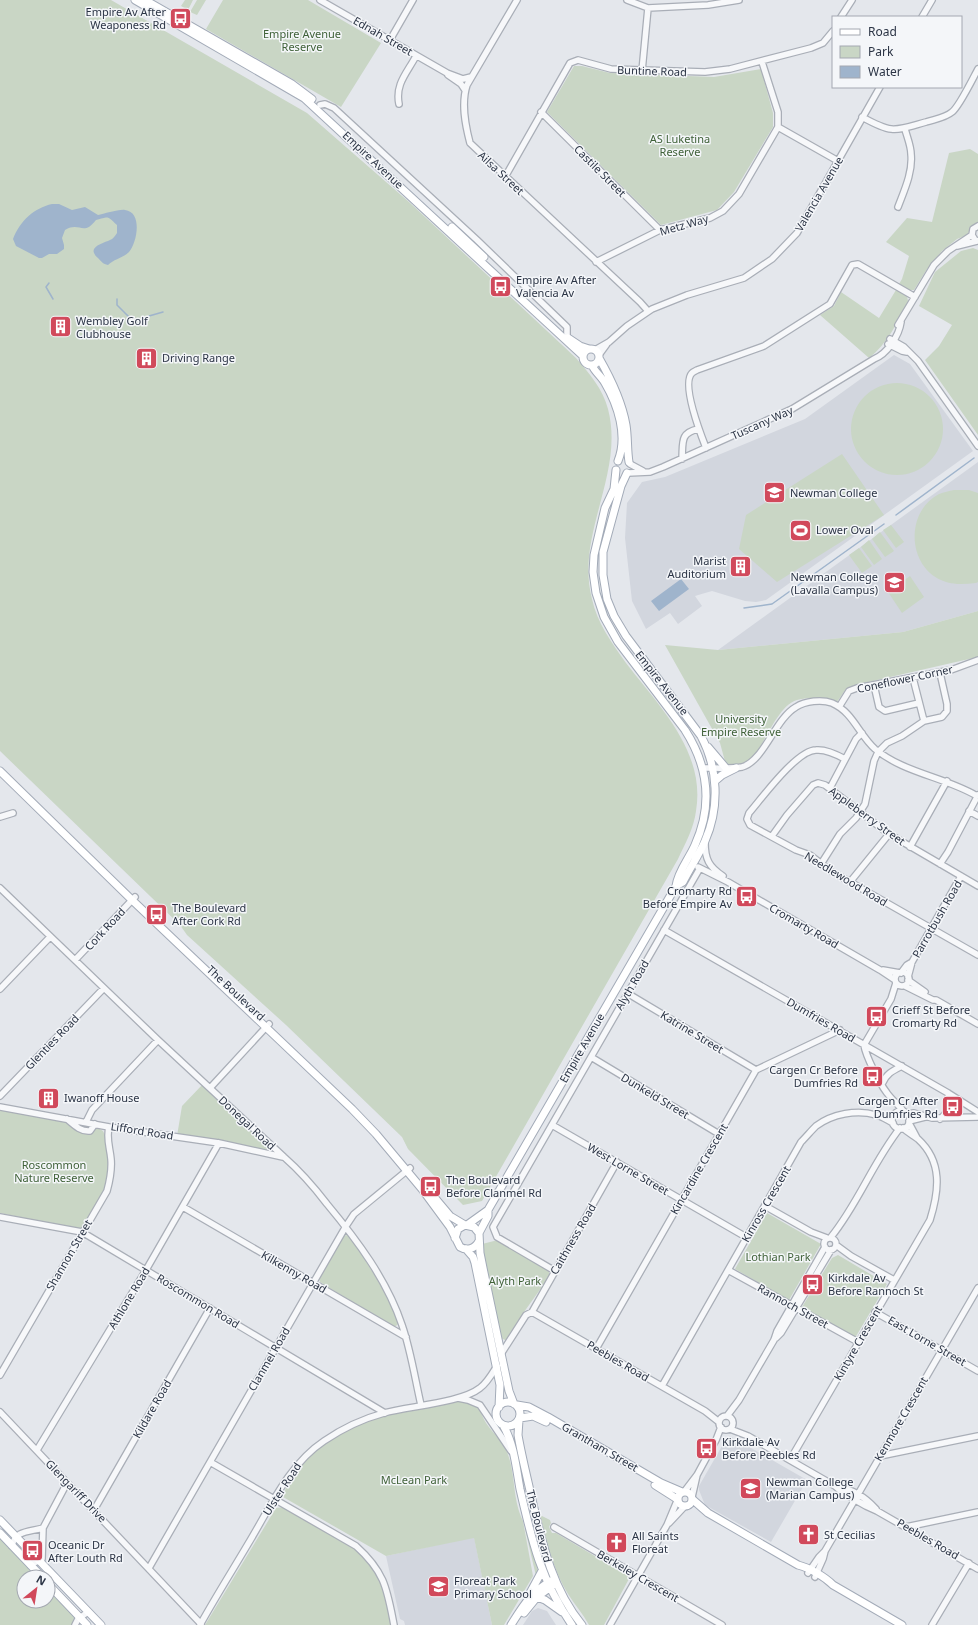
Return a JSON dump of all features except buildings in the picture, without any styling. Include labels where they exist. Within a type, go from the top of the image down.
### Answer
[{"type":"main road","name":"Empire Avenue","points":[[135,0],[304,98],[468,240],[560,337],[583,356]]},
{"type":"main road","name":"Empire Avenue","points":[[145,0],[292,84],[320,105],[468,240],[567,337],[595,353]]},
{"type":"main road","points":[[586,350],[595,353],[612,385],[624,413],[628,437],[630,468],[627,473],[621,474],[616,470],[622,445],[618,415],[607,386],[592,364],[586,363],[583,356],[586,350]]},
{"type":"main road","points":[[592,364],[596,362],[595,353]]},
{"type":"main road","points":[[618,461],[625,460],[629,463]]},
{"type":"main road","name":"Empire Avenue","points":[[616,470],[614,489],[603,514],[594,555],[593,572],[596,593],[604,617],[618,642],[685,730],[694,745],[703,770],[706,789],[704,817],[695,844],[693,864]]},
{"type":"main road","name":"Empire Avenue","points":[[466,1225],[488,1210],[676,886],[677,879],[693,864],[705,842],[714,818],[715,781],[706,744],[692,722],[626,636],[614,616],[607,599],[603,575],[603,552],[620,486],[627,473]]},
{"type":"main road","points":[[706,744],[731,768],[715,781]]},
{"type":"main road","name":"The Boulevard","points":[[0,765],[133,899]]},
{"type":"main road","name":"The Boulevard","points":[[0,771],[268,1026],[376,1134],[454,1220],[466,1225]]},
{"type":"main road","name":"The Boulevard","points":[[408,1170],[444,1218],[455,1238]]},
{"type":"main road","name":"Empire Avenue","points":[[479,1233],[488,1216],[488,1210]]},
{"type":"main road","points":[[466,1249],[473,1257],[475,1263],[500,1385],[497,1417],[503,1425],[510,1426],[519,1419],[520,1411],[509,1391],[481,1260],[479,1233],[474,1227],[466,1225],[458,1229],[455,1238],[460,1247],[466,1249],[472,1248],[479,1241]]},
{"type":"main road","points":[[499,1407],[506,1402],[515,1404]]},
{"type":"main road","name":"Grantham Street","points":[[515,1404],[529,1407],[661,1483],[683,1492]]},
{"type":"main road","name":"Grantham Street","points":[[519,1419],[533,1416],[543,1420],[667,1491],[677,1500]]},
{"type":"main road","name":"The Boulevard","points":[[519,1419],[518,1435],[521,1451],[546,1556],[569,1607],[582,1625]]},
{"type":"main road","name":"The Boulevard","points":[[503,1425],[511,1441],[530,1533],[542,1571],[564,1614],[572,1625]]},
{"type":"main road","points":[[708,1513],[680,1505],[677,1500],[679,1495],[683,1492],[689,1493],[692,1498],[708,1513],[812,1573],[829,1581],[833,1586],[902,1625]]},
{"type":"main road","points":[[686,1507],[691,1504],[692,1498]]},
{"type":"main road","points":[[0,1520],[100,1625]]},
{"type":"main road","points":[[0,1533],[34,1569]]},
{"type":"main road","points":[[511,1625],[542,1571]]},
{"type":"main road","points":[[527,1599],[536,1590],[556,1581]]},
{"type":"main road","points":[[517,1625],[528,1606],[548,1585]]},
{"type":"main road","points":[[56,1592],[87,1625]]},
{"type":"main road","points":[[537,1597],[545,1600],[564,1614]]},
{"type":"street","name":"Ednah Street","points":[[320,0],[447,73],[463,79],[471,77]]},
{"type":"street","points":[[390,40],[413,0]]},
{"type":"street","name":"Ailsa Street","points":[[517,0],[471,77],[465,90],[465,126],[470,143],[640,302],[648,312]]},
{"type":"street","points":[[627,0],[648,8],[708,5],[739,0]]},
{"type":"street","points":[[842,16],[852,0]]},
{"type":"street","points":[[923,16],[932,0]]},
{"type":"street","points":[[642,71],[648,8]]},
{"type":"street","name":"Buntine Road","points":[[505,176],[570,64],[578,60],[612,69],[642,71],[705,72],[730,70],[762,62],[823,43],[832,32]]},
{"type":"street","points":[[399,104],[397,93],[416,56]]},
{"type":"street","points":[[762,62],[778,112],[778,127],[838,160]]},
{"type":"street","points":[[862,117],[882,128],[895,130],[905,129],[945,116],[954,111],[978,69]]},
{"type":"street","name":"Ednah Street","points":[[447,73],[449,76],[462,84],[465,90]]},
{"type":"street","name":"Valencia Avenue","points":[[595,353],[648,312],[687,295],[744,278],[772,259],[796,233],[879,88]]},
{"type":"street","name":"Castile Street","points":[[541,112],[660,230]]},
{"type":"street","name":"Metz Way","points":[[596,262],[660,230],[710,218],[723,211],[739,194],[778,127]]},
{"type":"street","points":[[898,207],[905,188],[911,163],[911,154],[905,129]]},
{"type":"street","name":"Tuscany Way","points":[[627,473],[643,471],[650,472],[663,468],[792,410],[874,359],[880,357],[890,342],[896,326],[900,322],[934,265],[948,251],[972,234],[973,229],[978,226]]},
{"type":"street","points":[[972,234],[977,241]]},
{"type":"street","name":"Tuscany Way","points":[[957,246],[977,241]]},
{"type":"street","points":[[706,448],[693,412],[689,380],[691,373],[764,346],[830,304],[852,265],[858,264],[915,297]]},
{"type":"street","points":[[890,342],[904,347],[918,361],[978,446]]},
{"type":"street","points":[[682,459],[684,436],[688,431],[698,429]]},
{"type":"street","points":[[629,463],[643,471]]},
{"type":"street","name":"Coneflower Corner","points":[[839,707],[850,691],[857,688],[940,673],[978,660]]},
{"type":"street","points":[[821,864],[840,834],[865,804],[874,761],[878,752],[886,743],[902,736],[924,721],[942,717],[947,711],[947,704],[940,673]]},
{"type":"street","points":[[913,678],[924,721]]},
{"type":"street","points":[[874,685],[880,707],[884,711],[919,703]]},
{"type":"street","points":[[703,770],[731,768],[750,764],[787,714],[797,706],[813,701],[830,703],[839,707],[848,714],[873,748],[889,759],[916,771],[947,781],[978,796],[940,864]]},
{"type":"street","points":[[830,788],[856,739],[862,733]]},
{"type":"street","name":"Needlewood Road","points":[[845,759],[833,753],[816,750],[809,751],[794,761],[749,813],[747,819],[750,825],[796,850],[810,855],[821,864],[850,882],[978,955]]},
{"type":"street","points":[[910,847],[947,781]]},
{"type":"street","name":"Appleberry Street","points":[[772,836],[787,815],[813,785],[818,783],[825,784],[889,834],[978,886]]},
{"type":"street","points":[[969,811],[978,816]]},
{"type":"street","points":[[0,817],[13,813]]},
{"type":"street","points":[[850,882],[889,834]]},
{"type":"street","name":"Cromarty Road","points":[[705,842],[705,853],[708,862],[714,870],[728,882]]},
{"type":"street","name":"Cromarty Road","points":[[693,864],[728,882],[880,970],[895,982],[933,1000],[936,1000],[978,1024]]},
{"type":"street","name":"Alyth Road","points":[[555,1271],[497,1237],[493,1227],[664,930],[693,864]]},
{"type":"street","name":"Parrotbush Road","points":[[908,979],[912,962],[961,876]]},
{"type":"street","name":"Donegal Road","points":[[0,888],[158,1040],[297,1168],[346,1226],[377,1272],[390,1295],[406,1337],[421,1405]]},
{"type":"street","name":"Cork Road","points":[[75,960],[133,899]]},
{"type":"street","name":"Dumfries Road","points":[[664,930],[840,1030],[978,1112]]},
{"type":"street","points":[[0,989],[50,937]]},
{"type":"street","name":"Parrotbush Road","points":[[901,973],[907,965],[912,962]]},
{"type":"street","name":"Cromarty Road","points":[[880,970],[906,974],[908,979],[936,1000]]},
{"type":"street","points":[[891,999],[896,975],[901,973]]},
{"type":"street","points":[[908,979],[904,986],[891,999],[864,1045],[882,1084],[888,1094],[905,1113],[909,1122]]},
{"type":"street","name":"Glenties Road","points":[[0,1096],[104,988]]},
{"type":"street","name":"Katrine Street","points":[[627,993],[756,1070]]},
{"type":"street","points":[[210,1088],[268,1026]]},
{"type":"street","points":[[756,1070],[840,1030]]},
{"type":"street","points":[[86,1122],[92,1110],[158,1040]]},
{"type":"street","name":"Dunkeld Street","points":[[590,1057],[719,1134]]},
{"type":"street","points":[[882,1084],[884,1077],[902,1066]]},
{"type":"street","name":"Kincardine Crescent","points":[[596,1349],[756,1070]]},
{"type":"street","points":[[940,1118],[944,1116],[948,1109],[950,1100],[948,1093]]},
{"type":"street","points":[[888,1144],[893,1124],[894,1100]]},
{"type":"street","name":"Lifford Road","points":[[0,1107],[109,1127],[218,1143],[284,1157]]},
{"type":"street","points":[[894,1114],[900,1111],[940,1118],[978,1117]]},
{"type":"street","name":"Kinross Crescent","points":[[662,1386],[801,1142],[817,1126],[831,1118],[847,1113],[865,1112],[881,1116],[893,1124]]},
{"type":"street","name":"Kinross Crescent","points":[[881,1116],[894,1114]]},
{"type":"street","points":[[683,1492],[697,1475],[774,1340],[781,1333],[793,1307],[888,1144],[909,1122],[925,1116]]},
{"type":"street","points":[[67,1119],[74,1126],[84,1131],[90,1130],[95,1124]]},
{"type":"street","name":"Kintyre Crescent","points":[[790,1460],[930,1220],[936,1200],[938,1186],[935,1169],[931,1157],[917,1138],[909,1122]]},
{"type":"street","points":[[893,1124],[902,1128]]},
{"type":"street","name":"West Lorne Street","points":[[552,1125],[746,1237]]},
{"type":"street","name":"Shannon Street","points":[[0,1375],[107,1191],[111,1174],[111,1158],[107,1134],[109,1127]]},
{"type":"street","name":"Kintyre Crescent","points":[[902,1128],[917,1138]]},
{"type":"street","name":"Athlone Road","points":[[37,1450],[146,1270],[218,1143]]},
{"type":"street","name":"Caithness Road","points":[[501,1354],[526,1315],[532,1312],[618,1162]]},
{"type":"street","name":"Clanmel Road","points":[[149,1568],[346,1226],[354,1214],[408,1170]]},
{"type":"street","points":[[765,1206],[894,1280]]},
{"type":"street","name":"Kilkenny Road","points":[[183,1207],[406,1337]]},
{"type":"street","points":[[0,1224],[2,1217]]},
{"type":"street","name":"Roscommon Road","points":[[2,1217],[82,1232],[385,1413]]},
{"type":"street","name":"Rannoch Street","points":[[728,1270],[858,1342]]},
{"type":"street","name":"Kenmore Crescent","points":[[812,1573],[819,1557],[825,1551],[978,1288]]},
{"type":"street","name":"Kildare Road","points":[[94,1510],[210,1308]]},
{"type":"street","name":"Peebles Road","points":[[532,1312],[835,1486],[846,1488],[856,1497],[868,1501],[877,1510],[978,1568]]},
{"type":"street","name":"East Lorne Street","points":[[876,1312],[978,1370]]},
{"type":"street","name":"Ulster Road","points":[[201,1624],[286,1479],[305,1455],[324,1441],[366,1418],[458,1398],[480,1388],[486,1382],[496,1366]]},
{"type":"street","name":"Ulster Road","points":[[458,1398],[480,1405],[513,1454]]},
{"type":"street","name":"Glengariff Drive","points":[[0,1412],[201,1624]]},
{"type":"street","points":[[880,1456],[978,1436]]},
{"type":"street","points":[[210,1462],[356,1546],[369,1558],[380,1572],[387,1592],[394,1625]]},
{"type":"street","points":[[692,1498],[697,1475]]},
{"type":"street","points":[[30,1565],[42,1559],[43,1528],[68,1483]]},
{"type":"street","points":[[609,1624],[667,1525],[677,1500]]},
{"type":"street","points":[[667,1525],[686,1507]]},
{"type":"street","points":[[906,1527],[978,1512]]},
{"type":"street","name":"Berkeley Crescent","points":[[554,1527],[722,1625]]},
{"type":"street","points":[[12,1546],[16,1537],[20,1534],[43,1528]]},
{"type":"street","points":[[932,1625],[969,1563]]},
{"type":"street","points":[[74,1625],[80,1617],[88,1612]]},
{"type":"street","points":[[935,1625],[937,1618]]},
{"type":"shaded area","name":"Newman College","points":[[894,355],[910,364],[973,451],[766,600],[756,602],[745,601],[712,591],[695,596],[702,606],[678,624],[670,613],[646,629],[632,601],[625,538],[627,503],[642,482],[665,477],[805,419]]},
{"type":"shaded area","name":"Newman College","points":[[978,462],[978,611],[903,632],[718,650]]},
{"type":"shaded area","name":"Newman College (Marian Campus)","points":[[730,1436],[807,1480],[771,1542],[705,1505],[699,1490],[699,1486],[726,1439]]},
{"type":"shaded area","name":"Floreat Park Primary School","points":[[474,1537],[492,1625],[405,1625],[404,1621],[400,1619],[386,1556]]},
{"type":"shaded area","points":[[538,1608],[547,1611],[556,1625],[523,1625],[532,1611]]},
{"type":"green space","points":[[0,0],[111,0],[307,113],[409,202],[576,358],[595,382],[606,402],[611,433],[610,457],[590,551],[589,575],[592,599],[597,616],[610,640],[665,713],[687,750],[694,769],[697,789],[696,811],[691,830],[678,859],[482,1201],[463,1205],[408,1149],[402,1137],[286,1025],[187,935],[180,925],[0,751]]},
{"type":"green space","points":[[185,0],[193,0],[188,10],[181,6]]},
{"type":"green space","points":[[197,0],[206,0],[197,15],[190,12]]},
{"type":"green space","name":"Empire Avenue Reserve","points":[[223,0],[308,0],[381,43],[341,107],[206,29]]},
{"type":"green space","name":"AS Luketina Reserve","points":[[574,66],[582,66],[610,73],[714,77],[761,69],[773,113],[773,127],[734,192],[717,210],[661,225],[547,112]]},
{"type":"green space","points":[[970,149],[978,154],[978,222],[971,228],[967,235],[957,239],[942,251],[927,269],[914,290],[908,290],[899,284],[909,256],[886,242],[907,218],[932,222],[949,153]]},
{"type":"green space","points":[[973,248],[978,250],[978,435],[925,360],[939,346],[952,325],[919,306],[935,272],[961,251]]},
{"type":"green space","points":[[896,290],[907,296],[908,301],[887,339],[869,358],[820,315],[834,306],[841,292],[879,318]]},
{"type":"green space","points":[[897,383],[914,387],[929,397],[939,412],[943,429],[939,446],[929,461],[914,471],[897,475],[880,471],[865,461],[855,446],[851,429],[855,412],[865,397],[880,387]]},
{"type":"green space","name":"Lower Oval","points":[[842,454],[884,515],[777,582],[739,549],[746,515]]},
{"type":"green space","points":[[954,490],[969,490],[978,493],[978,582],[976,583],[950,583],[933,576],[924,566],[917,554],[915,540],[916,527],[920,514],[928,502],[939,494]]},
{"type":"green space","points":[[891,525],[904,542],[896,548],[883,530]]},
{"type":"green space","points":[[880,532],[894,551],[885,557],[872,539]]},
{"type":"green space","points":[[869,540],[882,559],[874,565],[861,547]]},
{"type":"green space","points":[[859,548],[872,566],[862,573],[849,555]]},
{"type":"green space","points":[[910,576],[924,597],[902,613],[888,592]]},
{"type":"green space","name":"University Empire Reserve","points":[[978,611],[978,657],[855,685],[846,689],[837,702],[812,698],[797,700],[784,709],[752,758],[746,762],[736,764],[726,765],[720,743],[665,645],[718,650],[903,632]]},
{"type":"green space","points":[[203,1084],[266,1144],[268,1148],[265,1151],[177,1136],[182,1106]]},
{"type":"green space","name":"Roscommon Nature Reserve","points":[[0,1110],[98,1128],[103,1131],[105,1135],[109,1169],[105,1188],[83,1227],[78,1229],[0,1213]]},
{"type":"green space","name":"Lothian Park","points":[[767,1213],[821,1244],[789,1300],[735,1269]]},
{"type":"green space","points":[[346,1235],[351,1237],[392,1305],[398,1321],[396,1326],[392,1326],[320,1282],[319,1278],[342,1237]]},
{"type":"green space","name":"Alyth Park","points":[[498,1240],[547,1268],[549,1272],[549,1277],[524,1312],[507,1341],[501,1338],[482,1244]]},
{"type":"green space","name":"Lothian Park","points":[[838,1255],[887,1284],[855,1338],[802,1307],[832,1258]]},
{"type":"green space","name":"McLean Park","points":[[464,1401],[480,1408],[488,1426],[507,1452],[512,1469],[517,1504],[523,1521],[533,1576],[504,1625],[492,1625],[474,1538],[386,1556],[283,1497],[289,1480],[305,1460],[324,1444],[344,1431],[367,1421],[415,1408]]},
{"type":"green space","points":[[284,1507],[337,1536],[350,1545],[371,1565],[379,1577],[383,1589],[391,1625],[205,1625],[276,1508]]},
{"type":"green space","points":[[540,1515],[550,1520],[551,1523],[549,1527],[552,1533],[556,1533],[630,1577],[604,1625],[589,1625],[568,1594],[554,1566]]},
{"type":"green space","points":[[526,1528],[538,1570],[536,1576],[525,1529]]},
{"type":"green space","points":[[0,1537],[30,1569],[16,1569],[16,1609],[56,1609],[56,1596],[75,1618],[73,1625],[0,1625]]},
{"type":"water","points":[[59,204],[72,210],[85,207],[98,215],[122,210],[131,212],[134,216],[137,228],[132,248],[127,254],[108,265],[103,263],[95,254],[94,251],[97,246],[112,239],[117,233],[117,225],[110,218],[106,217],[96,220],[88,227],[74,227],[65,230],[62,238],[64,249],[57,254],[49,254],[39,258],[16,246],[13,239],[16,232],[28,216],[45,206]]},
{"type":"water","points":[[681,579],[689,589],[659,611],[651,601]]},
{"type":"waterway","points":[[49,283],[46,287],[53,299]]},
{"type":"waterway","points":[[117,299],[117,305],[129,317]]},
{"type":"waterway","points":[[149,316],[163,312]]},
{"type":"waterway","points":[[896,515],[974,458]]},
{"type":"waterway","points":[[744,608],[772,604],[884,524]]},
{"type":"place","name":"Empire Av After Weaponess Rd","points":[[181,18]]},
{"type":"place","name":"Empire Av After Valencia Av","points":[[501,286]]},
{"type":"place","name":"Wembley Golf Clubhouse","points":[[60,327]]},
{"type":"place","name":"Driving Range","points":[[146,358]]},
{"type":"place","name":"Newman College","points":[[775,493]]},
{"type":"place","name":"Lower Oval","points":[[801,530]]},
{"type":"place","name":"Marist Auditorium","points":[[741,567]]},
{"type":"place","name":"Newman College (Lavalla Campus)","points":[[894,583]]},
{"type":"place","name":"Cromarty Rd Before Empire Av","points":[[747,897]]},
{"type":"place","name":"The Boulevard After Cork Rd","points":[[156,914]]},
{"type":"place","name":"Crieff St Before Cromarty Rd","points":[[877,1016]]},
{"type":"place","name":"Cargen Cr Before Dumfries Rd","points":[[873,1076]]},
{"type":"place","name":"Iwanoff House","points":[[49,1098]]},
{"type":"place","name":"Cargen Cr After Dumfries Rd","points":[[953,1107]]},
{"type":"place","name":"The Boulevard Before Clanmel Rd","points":[[430,1186]]},
{"type":"place","name":"Kirkdale Av Before Rannoch St","points":[[813,1284]]},
{"type":"place","name":"Kirkdale Av Before Peebles Rd","points":[[706,1448]]},
{"type":"place","name":"Newman College (Marian Campus)","points":[[751,1488]]},
{"type":"place","name":"St Cecilias","points":[[808,1535]]},
{"type":"place","name":"All Saints Floreat","points":[[617,1542]]},
{"type":"place","name":"Oceanic Dr After Louth Rd","points":[[33,1551]]},
{"type":"place","name":"Floreat Park Primary School","points":[[439,1587]]}]
